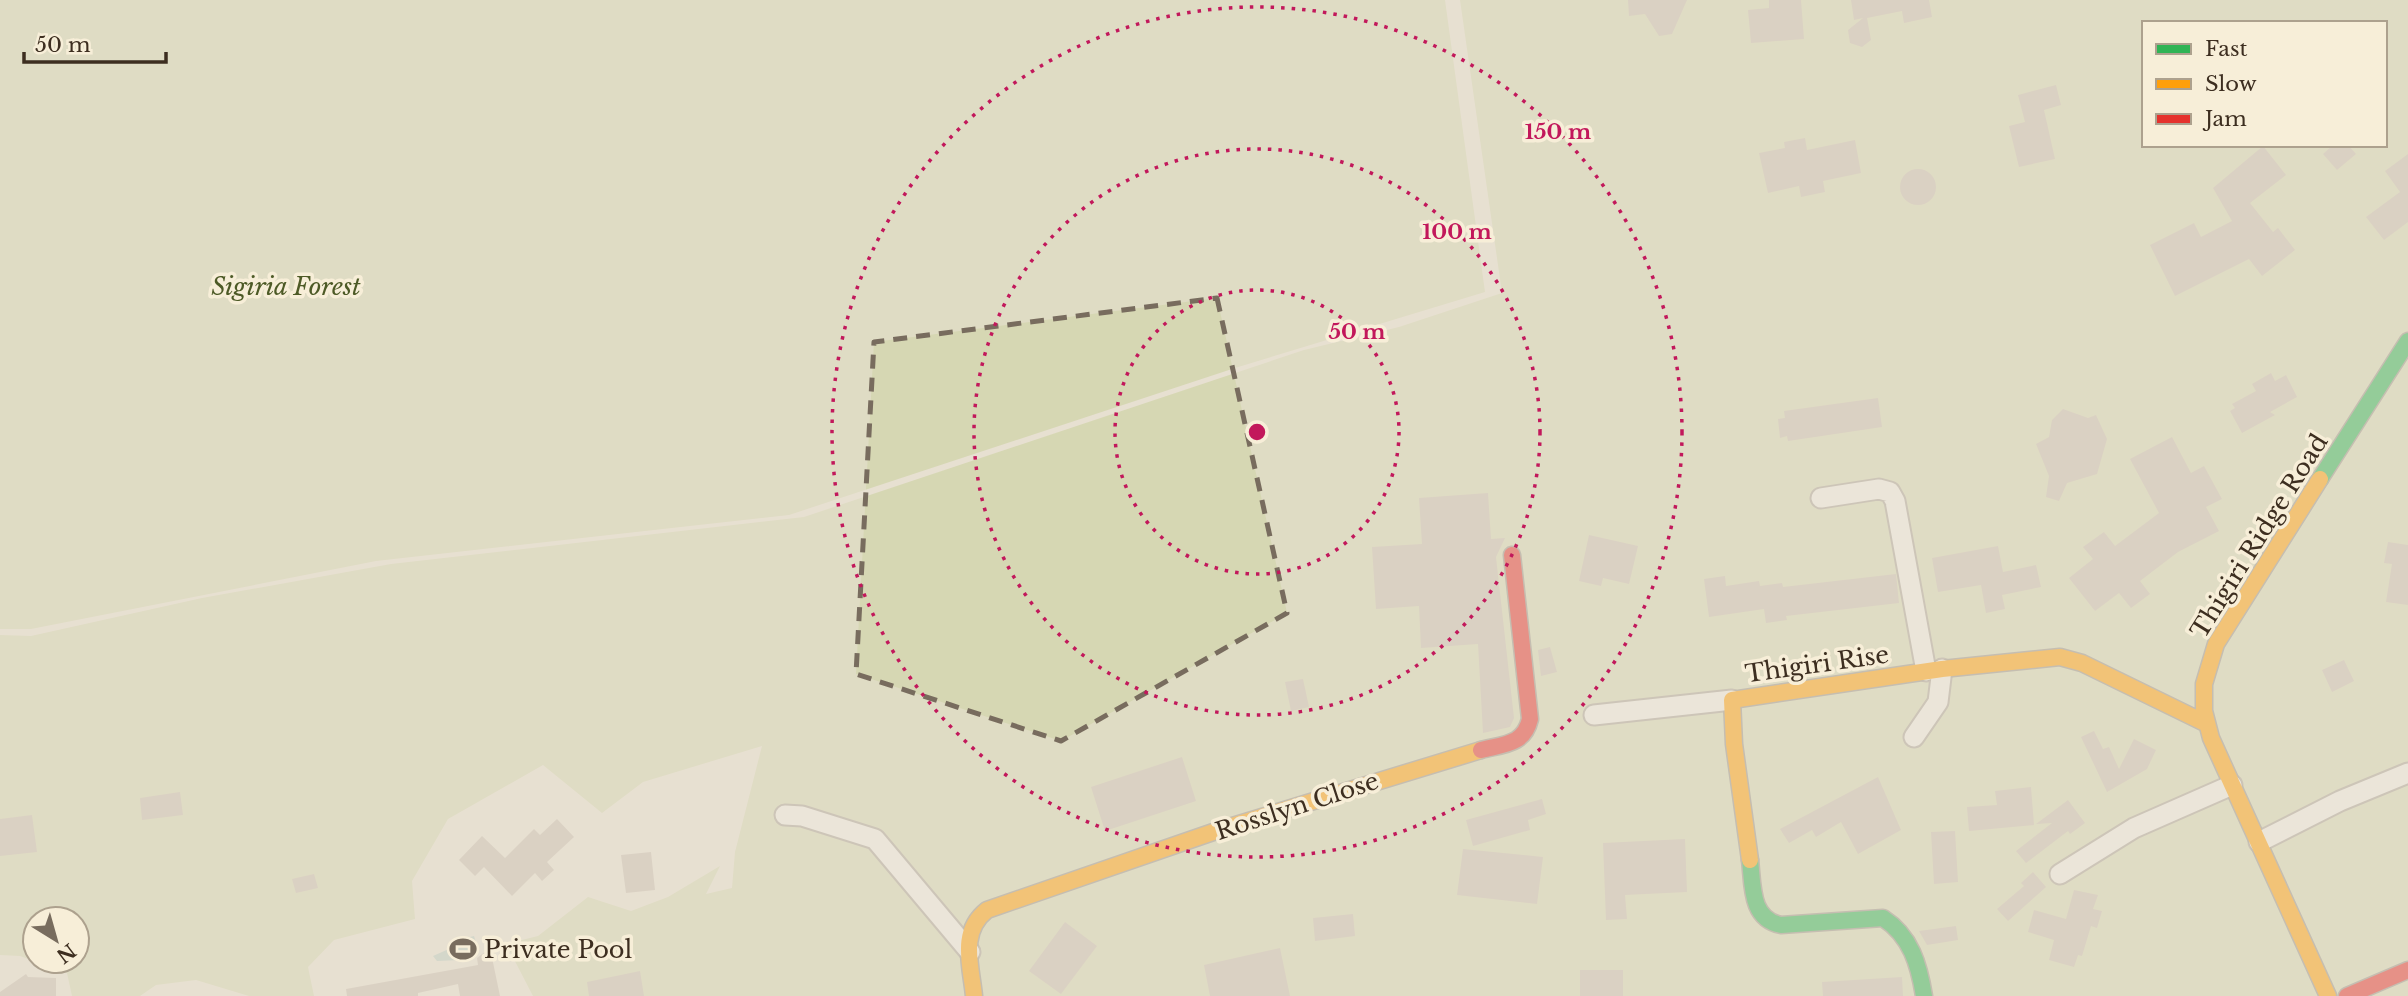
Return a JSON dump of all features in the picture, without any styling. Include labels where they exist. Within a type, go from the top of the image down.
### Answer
[{"type":"street","name":"Thigiri Ridge Road","points":[[2328,996],[2205,723],[2203,680],[2216,644],[2408,341]]},
{"type":"street","points":[[1821,498],[1879,489],[1890,492],[1895,501],[1934,670],[1938,702],[1914,737]]},
{"type":"street","name":"Rosslyn Close","points":[[974,996],[969,928],[975,917],[988,910],[1219,830],[1450,757],[1518,741],[1527,732],[1530,719],[1512,555]]},
{"type":"street","name":"Thigiri Rise","points":[[1924,996],[1921,968],[1894,924],[1883,918],[1781,925],[1769,924],[1762,917],[1755,900],[1734,744],[1732,700],[1934,670],[2060,657],[2082,663],[2205,723]]},
{"type":"street","points":[[1594,715],[1732,700]]},
{"type":"street","points":[[2259,842],[2340,801],[2408,773]]},
{"type":"street","points":[[2060,874],[2134,828],[2232,785]]},
{"type":"street","points":[[785,815],[802,816],[875,839],[970,952]]},
{"type":"street","points":[[2347,996],[2408,970]]},
{"type":"highlighted area","points":[[1217,298],[1287,613],[1061,741],[856,674],[874,342]]},
{"type":"green space","name":"Sigiria Forest","points":[[0,0],[1445,0],[1485,292],[1235,368],[789,515],[376,561],[31,629],[0,629]]},
{"type":"green space","points":[[1460,0],[2408,0],[2408,996],[533,996],[506,944],[538,936],[588,897],[631,911],[668,897],[720,866],[706,894],[732,888],[735,852],[762,746],[643,782],[602,813],[543,765],[448,819],[412,881],[415,919],[334,940],[308,967],[314,996],[249,996],[196,980],[156,985],[140,996],[72,996],[67,975],[91,975],[91,905],[21,905],[21,956],[0,955],[0,635],[31,636],[202,598],[391,564],[804,517],[1304,350],[1399,327],[1502,293]]},
{"type":"shaded area","name":"Private Pool","points":[[474,936],[478,949],[459,960],[437,961],[433,956],[451,948],[455,941]]},
{"type":"building","points":[[1628,0],[1687,0],[1672,34],[1659,36],[1645,14],[1629,16]]},
{"type":"building","points":[[1769,0],[1801,0],[1804,39],[1751,43],[1748,10],[1769,8]]},
{"type":"building","points":[[1851,0],[1929,0],[1932,17],[1904,23],[1902,11],[1867,18],[1871,40],[1862,47],[1850,43],[1848,30],[1863,18],[1854,20]]},
{"type":"building","points":[[2056,85],[2061,105],[2044,110],[2055,159],[2019,167],[2009,126],[2025,122],[2018,95]]},
{"type":"building","points":[[1805,138],[1807,150],[1855,140],[1861,173],[1823,181],[1825,192],[1801,197],[1799,186],[1768,193],[1759,153],[1785,148],[1784,142]]},
{"type":"building","points":[[2264,147],[2286,175],[2250,203],[2273,232],[2278,228],[2295,250],[2262,276],[2249,259],[2175,296],[2150,245],[2194,223],[2201,237],[2232,221],[2213,188]]},
{"type":"building","points":[[2331,147],[2350,147],[2356,154],[2337,170],[2323,154]]},
{"type":"building","points":[[2408,154],[2408,222],[2384,240],[2366,217],[2400,192],[2385,171]]},
{"type":"building","points":[[1918,169],[1931,174],[1936,187],[1931,200],[1918,205],[1905,200],[1900,187],[1905,174]]},
{"type":"building","points":[[2271,373],[2275,381],[2286,375],[2297,397],[2270,412],[2275,415],[2242,433],[2230,411],[2235,408],[2232,404],[2256,391],[2252,384]]},
{"type":"building","points":[[1878,398],[1882,427],[1788,441],[1787,436],[1780,438],[1778,419],[1785,418],[1784,411]]},
{"type":"building","points":[[2063,409],[2088,418],[2096,415],[2107,439],[2097,474],[2067,483],[2059,501],[2046,497],[2049,476],[2036,444],[2049,437],[2052,420]]},
{"type":"building","points":[[2172,437],[2191,473],[2204,466],[2222,499],[2206,507],[2219,531],[2178,552],[2140,581],[2150,594],[2131,608],[2119,593],[2095,611],[2069,578],[2093,559],[2083,547],[2104,532],[2115,546],[2159,513],[2130,459]]},
{"type":"building","points":[[1488,493],[1491,539],[1505,538],[1496,557],[1514,718],[1510,727],[1483,733],[1478,644],[1421,648],[1419,606],[1376,609],[1372,547],[1422,544],[1419,498]]},
{"type":"building","points":[[1589,535],[1638,546],[1629,584],[1603,578],[1601,586],[1579,581]]},
{"type":"building","points":[[2388,542],[2408,545],[2408,605],[2386,602],[2392,564],[2384,563]]},
{"type":"building","points":[[1998,546],[2003,572],[2036,565],[2041,587],[2002,595],[2005,609],[1986,613],[1981,585],[1938,592],[1932,558]]},
{"type":"building","points":[[1896,574],[1899,603],[1786,616],[1787,620],[1766,623],[1764,609],[1709,617],[1704,579],[1725,576],[1726,586],[1759,581],[1760,586],[1782,583],[1783,587]]},
{"type":"building","points":[[1550,647],[1557,672],[1541,676],[1538,650]]},
{"type":"building","points":[[2344,660],[2354,681],[2332,692],[2322,670]]},
{"type":"building","points":[[1303,679],[1309,707],[1291,711],[1285,682]]},
{"type":"building","points":[[2094,731],[2103,749],[2109,747],[2119,769],[2134,739],[2156,750],[2147,769],[2107,792],[2081,737]]},
{"type":"building","points":[[1182,757],[1196,801],[1105,831],[1091,787]]},
{"type":"building","points":[[1878,777],[1901,830],[1858,854],[1841,822],[1816,837],[1812,830],[1789,843],[1780,829]]},
{"type":"building","points":[[2031,787],[2034,825],[1969,831],[1967,807],[1997,805],[1995,791]]},
{"type":"building","points":[[180,792],[183,815],[142,820],[140,798]]},
{"type":"building","points":[[1542,799],[1546,814],[1528,820],[1530,830],[1473,846],[1466,820]]},
{"type":"building","points":[[2068,800],[2085,823],[2070,834],[2068,831],[2026,863],[2016,851],[2052,823],[2036,824]]},
{"type":"building","points":[[32,815],[37,852],[0,856],[0,819]]},
{"type":"building","points":[[557,819],[574,837],[547,862],[554,870],[542,881],[535,873],[512,896],[484,867],[475,876],[459,860],[482,836],[505,858],[534,829],[540,835]]},
{"type":"building","points":[[1955,831],[1958,882],[1934,884],[1931,832]]},
{"type":"building","points":[[1685,839],[1687,892],[1625,895],[1627,919],[1606,920],[1603,843]]},
{"type":"building","points":[[1463,849],[1543,857],[1537,904],[1457,895]]},
{"type":"building","points":[[651,852],[655,890],[626,893],[621,855]]},
{"type":"building","points":[[2033,872],[2046,887],[2008,921],[1997,909],[2024,886],[2021,883]]},
{"type":"building","points":[[314,874],[318,888],[296,893],[292,879]]},
{"type":"building","points":[[2074,890],[2098,895],[2093,909],[2102,911],[2097,928],[2091,926],[2082,956],[2078,955],[2074,967],[2049,960],[2054,940],[2028,932],[2034,910],[2066,919]]},
{"type":"building","points":[[1353,914],[1355,936],[1315,941],[1313,918]]},
{"type":"building","points":[[1065,922],[1097,946],[1061,994],[1029,971]]},
{"type":"building","points":[[1956,926],[1958,940],[1927,945],[1919,931]]},
{"type":"building","points":[[490,948],[500,996],[460,996],[458,984],[418,993],[418,996],[347,996],[346,989],[478,965],[477,958]]},
{"type":"building","points":[[1280,948],[1290,996],[1210,996],[1204,965]]},
{"type":"building","points":[[1580,970],[1623,970],[1623,996],[1580,996]]},
{"type":"building","points":[[640,971],[644,996],[589,996],[587,982]]},
{"type":"building","points":[[25,975],[56,978],[56,996],[0,996],[0,992]]},
{"type":"building","points":[[1902,977],[1903,996],[1823,996],[1822,982]]},
{"type":"traffic: fast","points":[[2320,479],[2408,341]]},
{"type":"traffic: fast","points":[[1750,860],[1755,900],[1758,908],[1771,922],[1781,925],[1883,918],[1893,925],[1912,952],[1924,996]]},
{"type":"traffic: slow","points":[[2320,479],[2216,644],[2204,684],[2204,711],[2211,738],[2328,996]]},
{"type":"traffic: slow","points":[[1750,860],[1734,744],[1732,700],[1942,669],[2060,657],[2082,663],[2205,723]]},
{"type":"traffic: slow","points":[[974,996],[969,961],[970,939],[978,919],[987,910],[1219,830],[1481,750]]},
{"type":"traffic: jam","points":[[1481,750],[1518,739],[1530,719],[1512,555]]},
{"type":"traffic: jam","points":[[2347,996],[2408,970]]},
{"type":"place","name":"Private Pool","points":[[463,949]]}]
